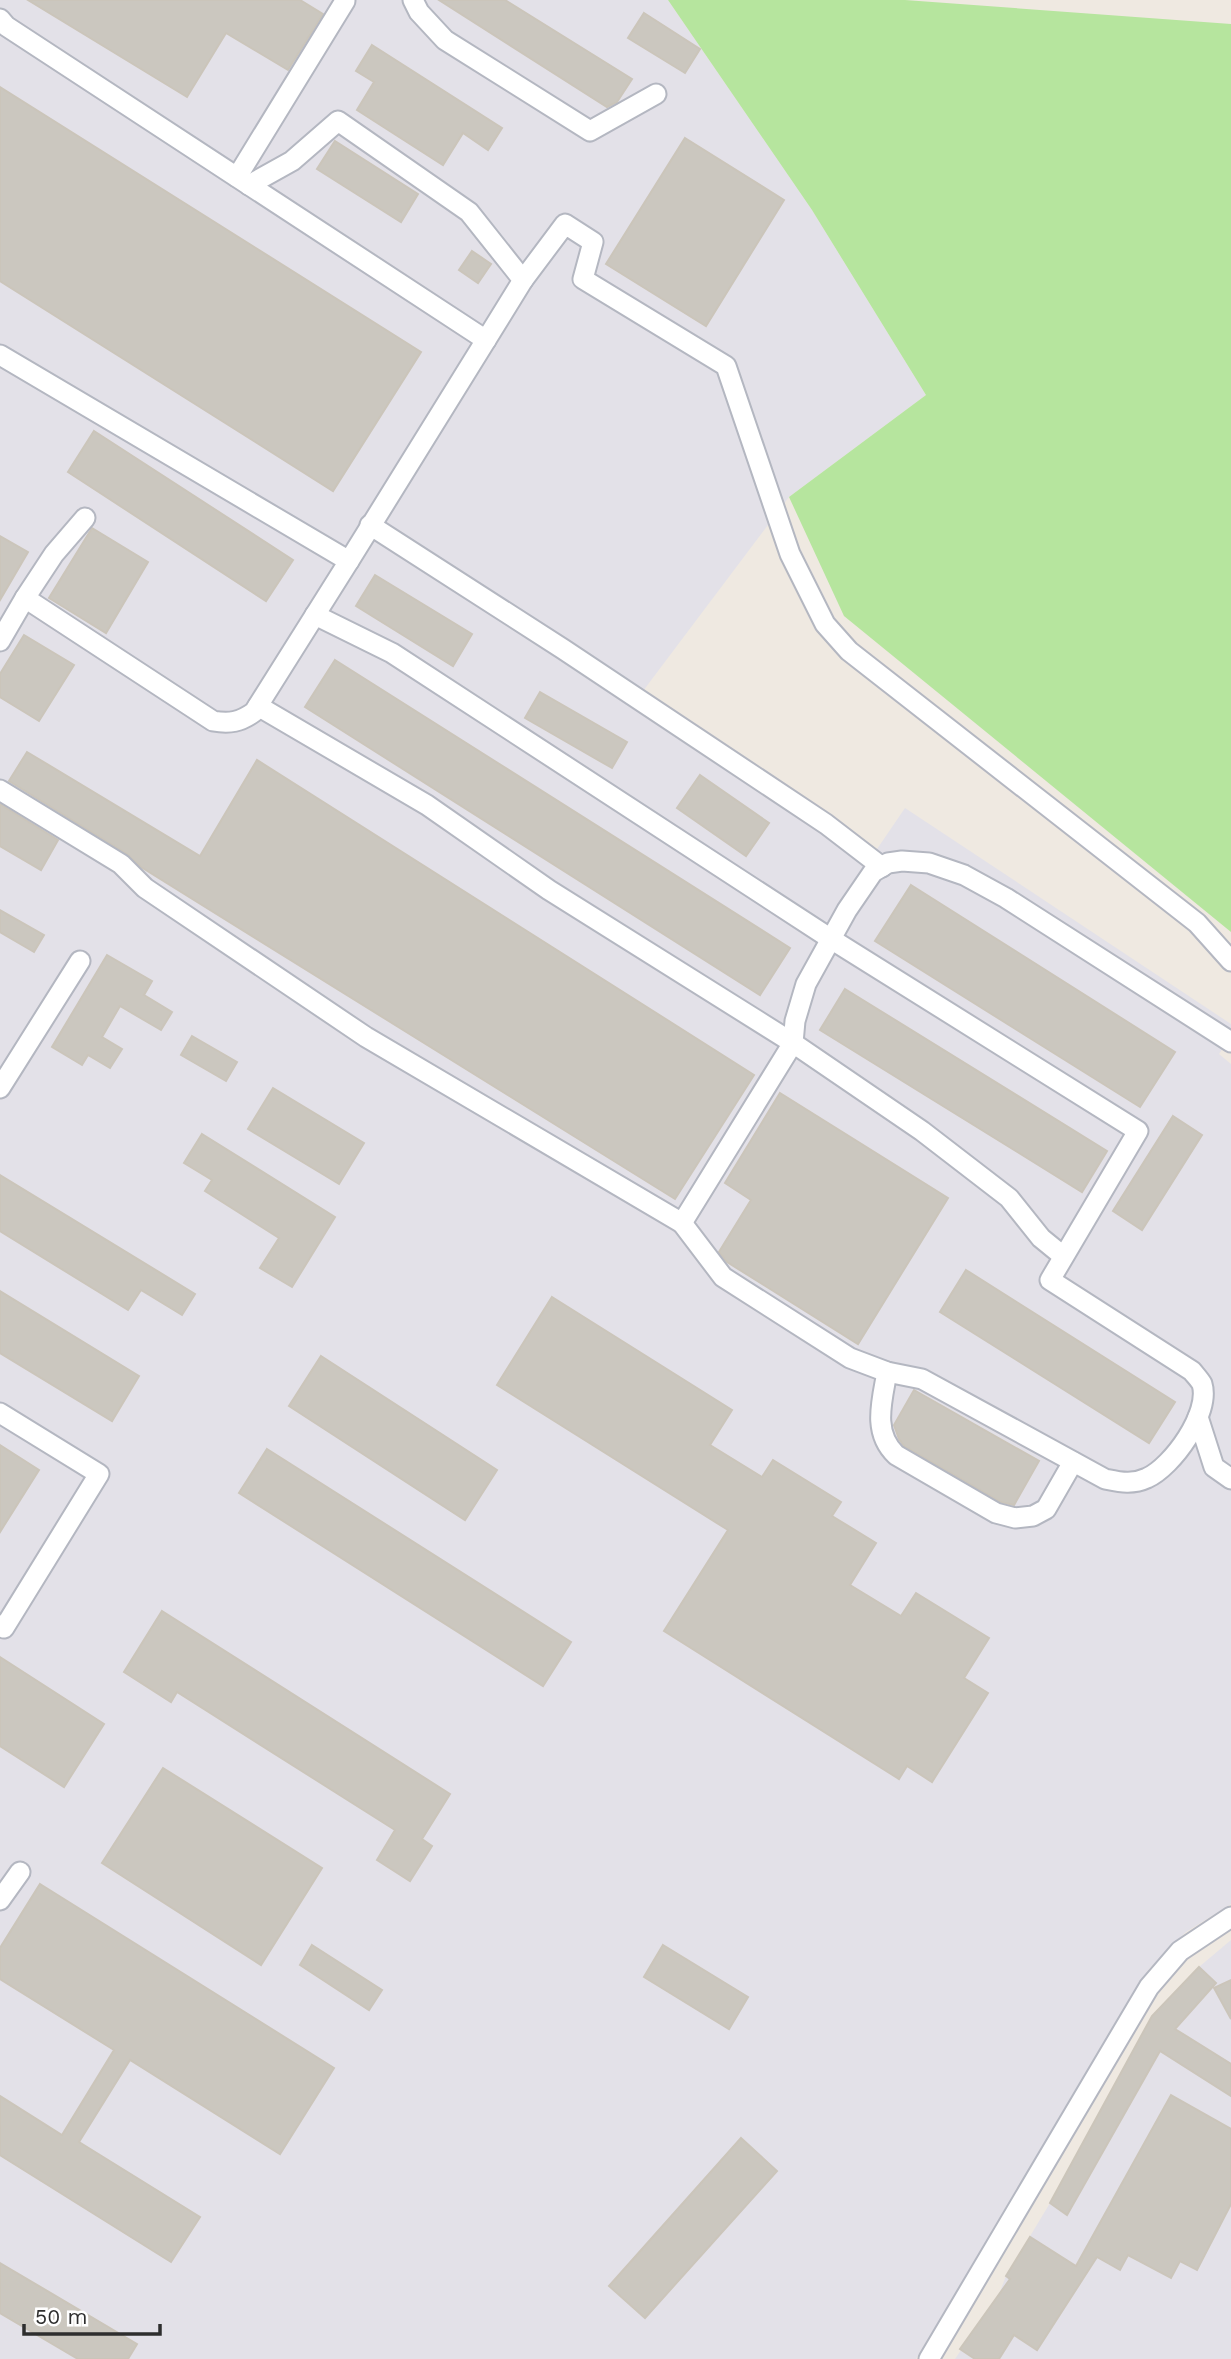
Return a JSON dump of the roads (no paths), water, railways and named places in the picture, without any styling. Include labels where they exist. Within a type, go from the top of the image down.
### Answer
[{"type":"street","points":[[243,181],[344,0]]},
{"type":"street","points":[[413,0],[419,12],[444,40],[590,131],[656,94]]},
{"type":"street","points":[[0,19],[6,26],[486,340]]},
{"type":"street","points":[[243,181],[292,161],[338,121],[469,212],[523,280]]},
{"type":"street","points":[[25,598],[213,721],[229,724],[243,720],[258,706],[523,280],[565,224],[593,242],[583,279],[726,366],[790,554],[825,624],[849,651],[1197,923],[1231,961]]},
{"type":"street","points":[[0,355],[349,561]]},
{"type":"street","points":[[0,641],[54,554],[85,518]]},
{"type":"street","points":[[370,526],[563,649],[827,824],[882,867]]},
{"type":"street","points":[[0,790],[121,864],[145,888],[166,903],[366,1037],[682,1223],[723,1277],[850,1358],[887,1371],[922,1379],[1105,1479],[1127,1484],[1148,1478],[1168,1463],[1189,1435],[1203,1408],[1202,1384],[1192,1371],[1050,1280],[1138,1131],[831,939],[392,653],[315,615]]},
{"type":"street","points":[[258,706],[427,805],[549,890],[793,1043],[922,1131],[1009,1198],[1041,1238],[1063,1256]]},
{"type":"street","points":[[682,1223],[793,1043],[795,1021],[806,984],[847,910],[873,872],[882,867],[902,861],[929,863],[964,874],[1231,1042]]},
{"type":"street","points":[[0,1088],[80,961]]},
{"type":"street","points":[[887,1371],[880,1421],[881,1435],[886,1446],[896,1455],[996,1513],[1016,1518],[1033,1516],[1046,1509],[1073,1462]]},
{"type":"street","points":[[0,1413],[99,1474],[4,1628],[0,1625]]},
{"type":"street","points":[[1198,1417],[1213,1467],[1231,1479]]},
{"type":"street","points":[[0,1900],[20,1872]]},
{"type":"street","points":[[929,2359],[1149,1987],[1180,1951],[1231,1917]]}]
